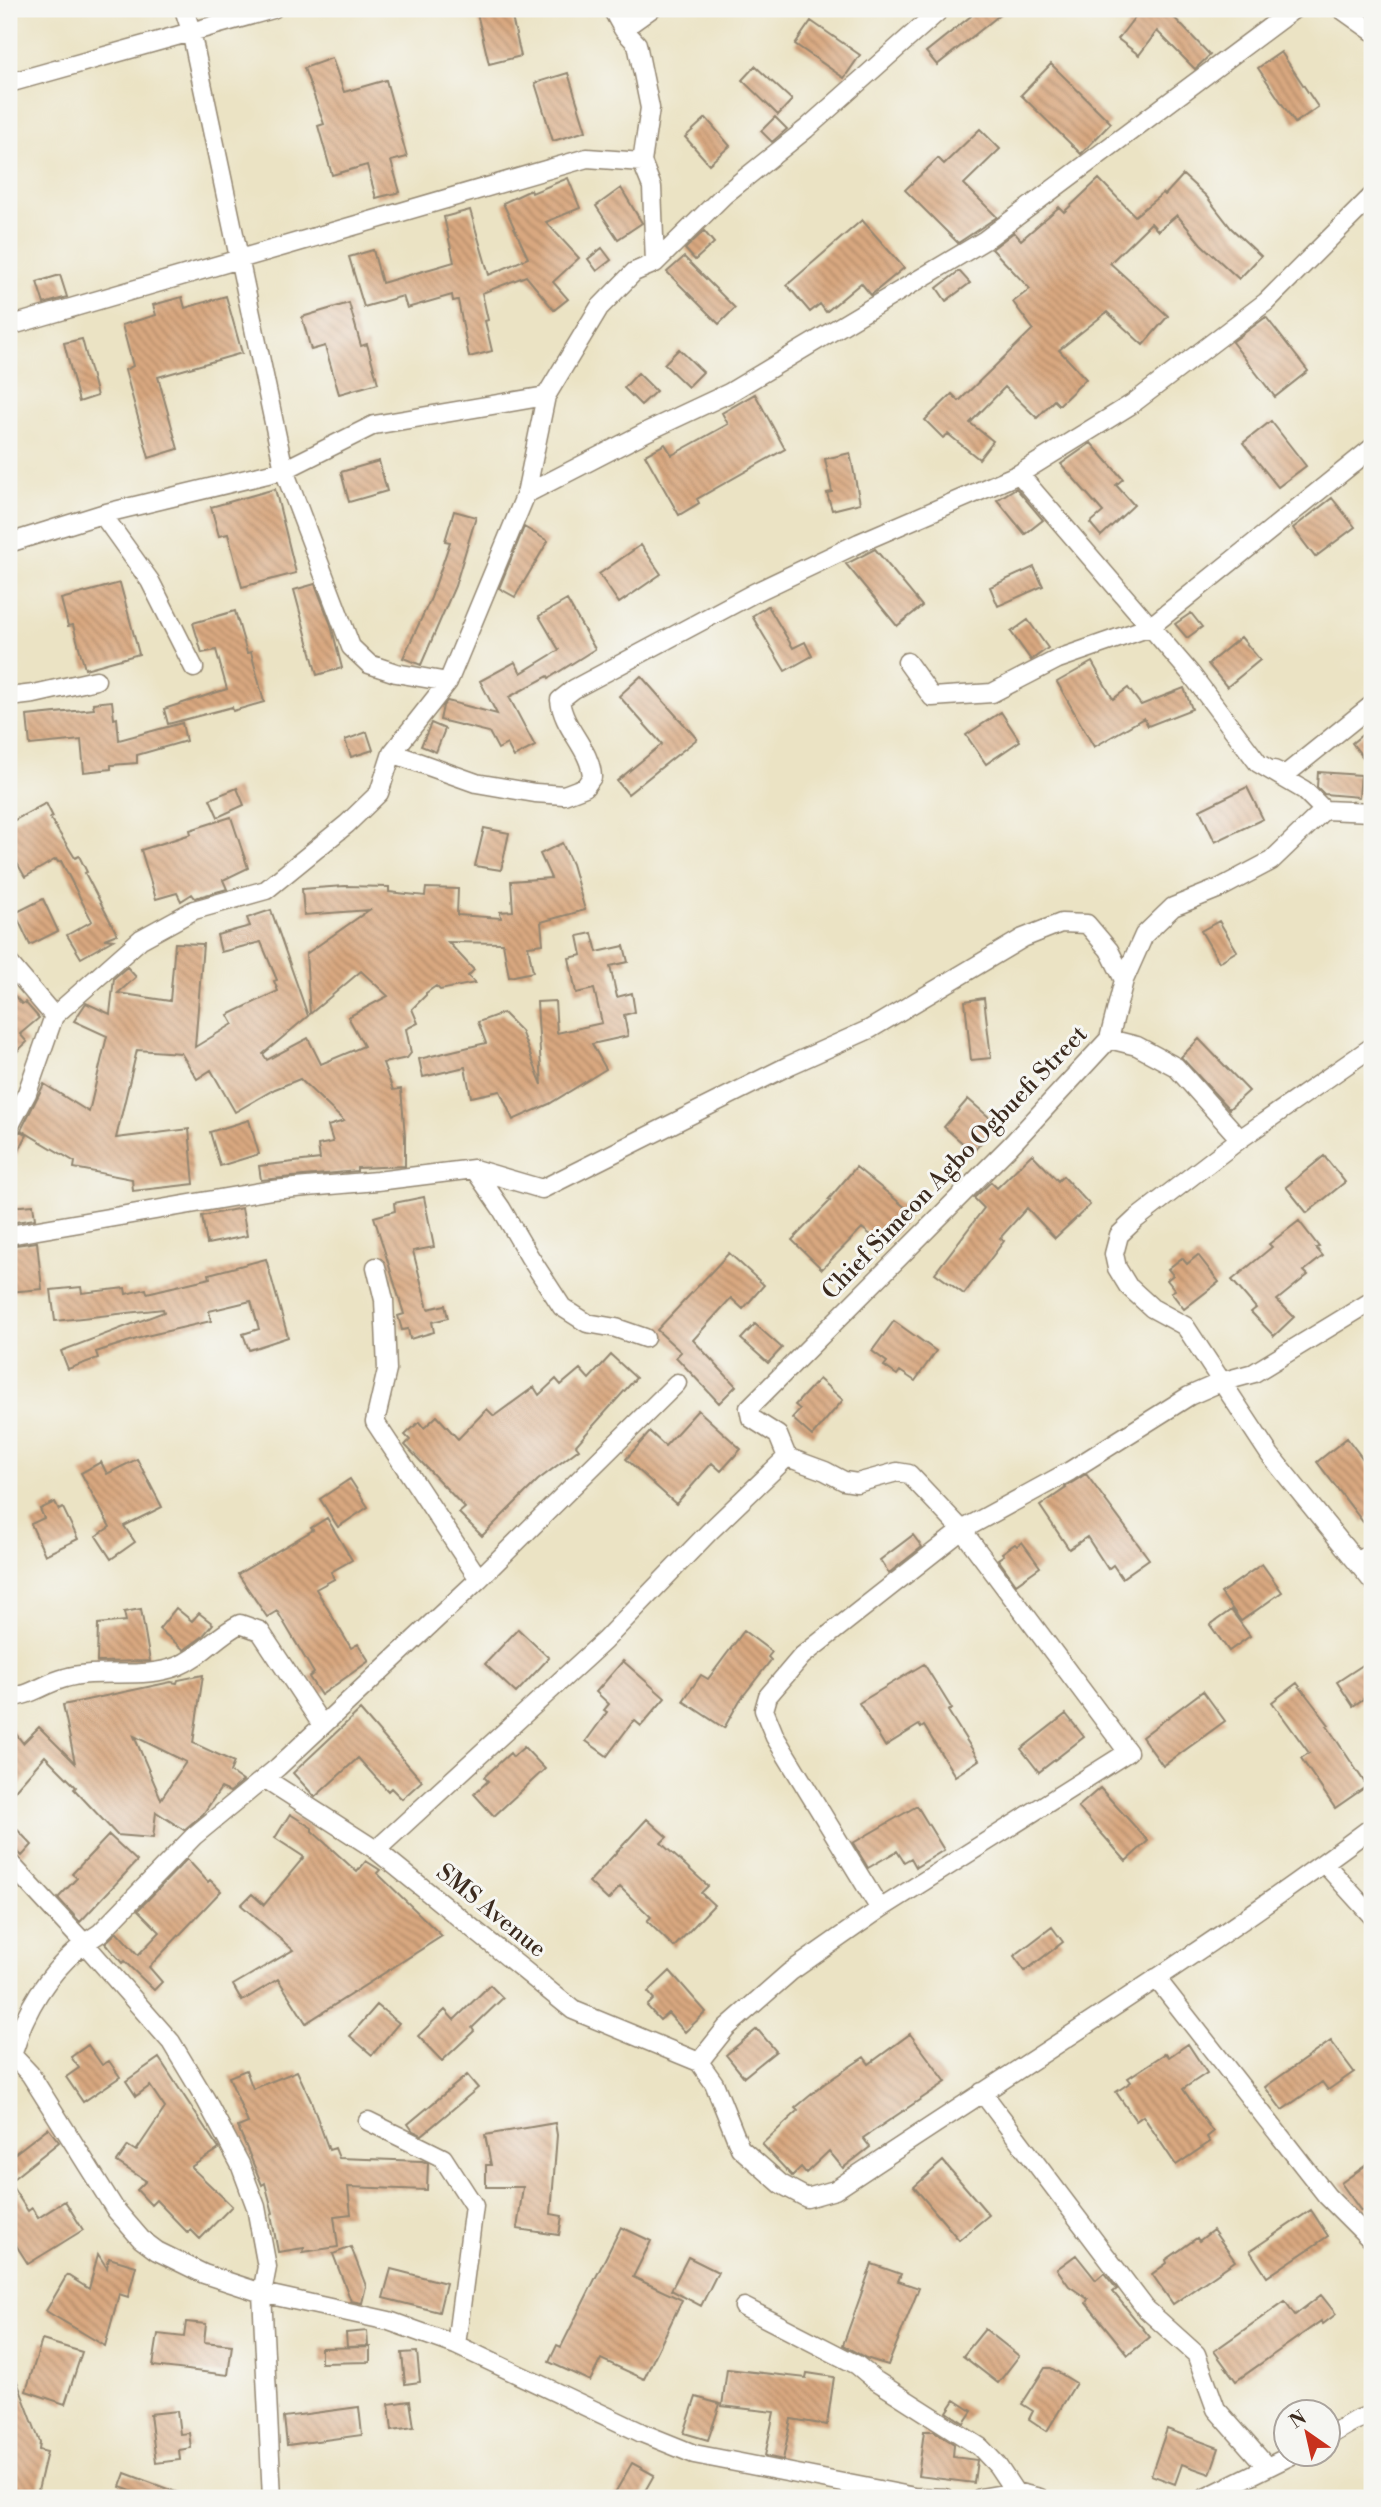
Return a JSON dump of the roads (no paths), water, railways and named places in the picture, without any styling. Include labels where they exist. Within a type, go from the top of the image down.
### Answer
[{"type":"street","points":[[184,9],[191,31],[284,470],[351,647],[369,664],[397,673],[448,682]]},
{"type":"street","points":[[9,83],[273,9]]},
{"type":"street","points":[[612,9],[623,29],[637,44],[650,108],[642,162],[652,187],[655,263]]},
{"type":"street","points":[[623,29],[651,9]]},
{"type":"street","points":[[9,1127],[27,1093],[54,1016],[141,939],[194,910],[266,890],[347,824],[379,793],[392,753],[448,682],[526,494],[546,396],[599,308],[634,272],[655,263],[724,195],[806,129],[941,9]]},
{"type":"street","points":[[526,494],[648,430],[729,393],[985,240],[1294,9]]},
{"type":"street","points":[[1341,9],[1372,31]]},
{"type":"street","points":[[9,326],[587,158],[642,162]]},
{"type":"street","points":[[392,753],[476,783],[564,795],[584,787],[592,777],[592,766],[562,715],[560,700],[574,688],[754,593],[859,543],[1019,474],[1132,404],[1266,302],[1372,196]]},
{"type":"street","points":[[9,543],[102,514],[284,470],[374,425],[546,396]]},
{"type":"street","points":[[907,662],[932,697],[992,694],[1058,659],[1150,627],[1372,448]]},
{"type":"street","points":[[1019,474],[1191,674],[1258,763],[1304,790],[1324,810],[1372,812]]},
{"type":"street","points":[[102,514],[150,581],[194,668]]},
{"type":"street","points":[[9,697],[96,680]]},
{"type":"street","points":[[1258,763],[1285,775],[1372,705]]},
{"type":"street","name":"Chief Simeon Agbo Ogbuefi Street","points":[[787,1457],[778,1435],[751,1418],[750,1408],[1011,1144],[1109,1039],[1124,980],[1144,935],[1173,907],[1220,888],[1271,861],[1324,810]]},
{"type":"street","points":[[9,1235],[272,1190],[474,1169],[542,1189],[790,1065],[870,1029],[1023,939],[1060,923],[1087,924],[1109,950],[1124,980]]},
{"type":"street","points":[[9,963],[54,1016]]},
{"type":"street","points":[[1109,1039],[1137,1046],[1176,1067],[1240,1139]]},
{"type":"street","points":[[1372,1047],[1240,1139],[1136,1219],[1119,1235],[1114,1254],[1117,1268],[1128,1286],[1152,1308],[1185,1326],[1269,1455],[1364,1558],[1372,1581]]},
{"type":"street","points":[[9,1088],[27,1093]]},
{"type":"street","points":[[474,1169],[502,1208],[528,1256],[562,1307],[587,1323],[616,1328],[645,1338]]},
{"type":"street","points":[[376,1267],[384,1300],[387,1370],[376,1422],[479,1578]]},
{"type":"street","points":[[880,1909],[775,1737],[764,1710],[768,1696],[802,1656],[962,1530],[1070,1471],[1189,1396],[1221,1382],[1254,1373],[1372,1301]]},
{"type":"street","points":[[677,1382],[479,1578],[322,1726],[194,1836],[100,1933],[84,1942],[51,1975],[24,2019],[10,2058],[30,2074],[115,2208],[141,2239],[157,2251],[204,2274],[262,2293],[389,2321],[456,2345],[642,2433],[694,2454],[915,2497],[944,2498]]},
{"type":"street","points":[[376,1850],[604,1642],[709,1532],[787,1457],[844,1481],[857,1483],[897,1472],[909,1474],[962,1530],[1128,1752],[880,1909],[790,1972],[726,2028],[699,2062],[714,2083],[740,2148],[781,2184],[807,2198],[835,2190],[1156,1978],[1372,1827]]},
{"type":"street","points":[[9,1697],[29,1693],[65,1678],[176,1667],[200,1653],[223,1632],[240,1623],[260,1631],[322,1726]]},
{"type":"street","name":"SMS Avenue","points":[[264,1778],[376,1850],[573,2010],[699,2062]]},
{"type":"street","points":[[9,1862],[84,1942],[171,2042],[206,2099],[240,2164],[256,2207],[267,2267],[262,2293],[272,2498]]},
{"type":"street","points":[[1324,1863],[1372,1916]]},
{"type":"street","points":[[1156,1978],[1327,2196],[1372,2241]]},
{"type":"street","points":[[982,2092],[1146,2309],[1196,2354],[1216,2409],[1267,2467]]},
{"type":"street","points":[[368,2121],[443,2158],[474,2206],[456,2345]]},
{"type":"street","points":[[744,2307],[858,2365],[875,2380],[980,2447],[997,2465],[1015,2492]]},
{"type":"street","points":[[1342,2428],[1372,2414]]},
{"type":"street","points":[[1205,2498],[1272,2465]]},
{"type":"street","points":[[980,2498],[1015,2492],[1040,2498]]}]
